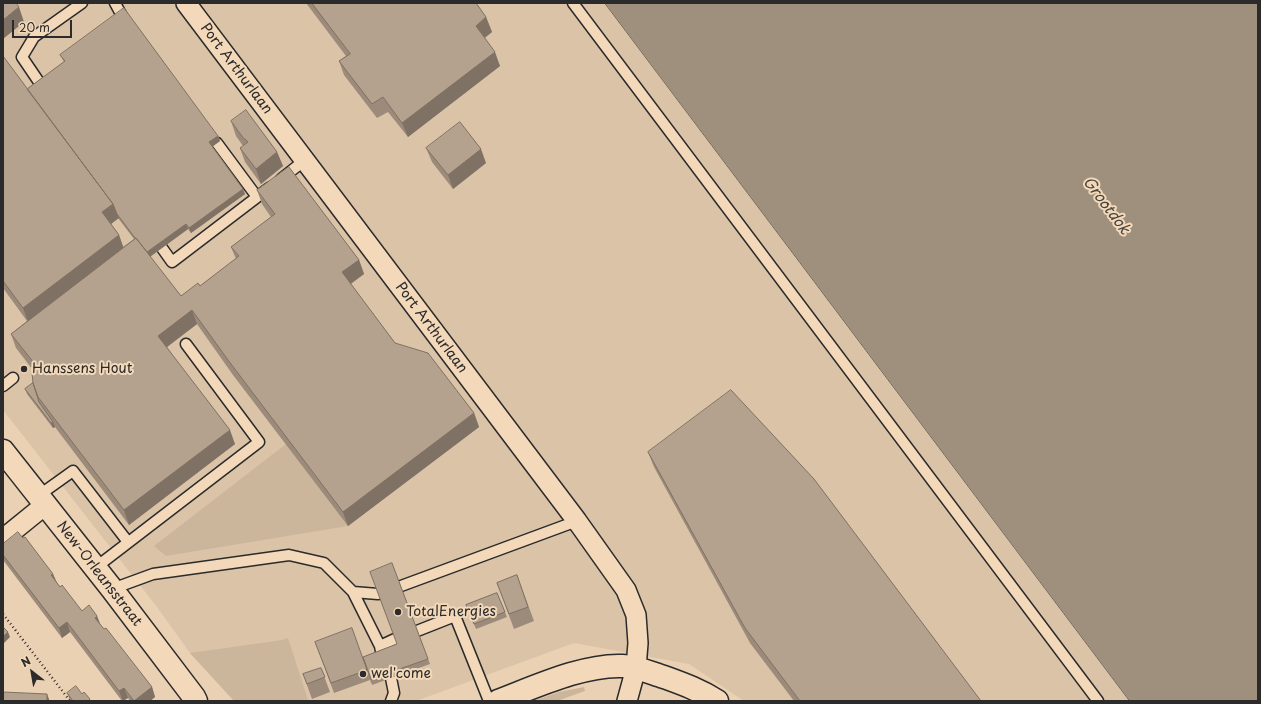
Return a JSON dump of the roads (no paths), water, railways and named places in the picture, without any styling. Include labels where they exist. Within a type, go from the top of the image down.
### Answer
[{"type":"main road","name":"New-Orleansstraat","points":[[3,451],[112,589],[195,700]]},
{"type":"main road","points":[[498,701],[572,674],[606,667],[623,666],[636,668],[700,690],[717,701]]},
{"type":"street","name":"Port Arthurlaan","points":[[186,3],[577,521],[626,590],[636,615],[638,643],[636,668],[627,701]]},
{"type":"street","points":[[3,539],[42,500]]},
{"type":"lane","points":[[41,85],[22,56],[34,37],[82,3]]},
{"type":"lane","points":[[115,3],[122,16]]},
{"type":"lane","points":[[573,3],[1098,701]]},
{"type":"lane","points":[[217,143],[257,197]]},
{"type":"lane","points":[[162,248],[172,262],[305,160]]},
{"type":"lane","points":[[95,568],[259,442],[186,344]]},
{"type":"lane","points":[[3,386],[13,378]]},
{"type":"lane","points":[[42,500],[73,471],[128,542]]},
{"type":"lane","points":[[401,586],[577,521]]},
{"type":"lane","points":[[112,589],[152,574],[289,555],[324,563],[354,592],[381,651],[395,640]]},
{"type":"lane","points":[[354,592],[378,594]]},
{"type":"lane","points":[[417,631],[455,616],[489,701]]},
{"type":"lane","points":[[391,678],[394,693],[391,701]]},
{"type":"water","name":"Grootdok","points":[[605,3],[1258,3],[1258,701],[1130,701]]},
{"type":"place","name":"Hanssens Hout","points":[[24,369]]},
{"type":"place","name":"TotalEnergies","points":[[398,612]]},
{"type":"place","name":"wel'come","points":[[363,674]]}]
